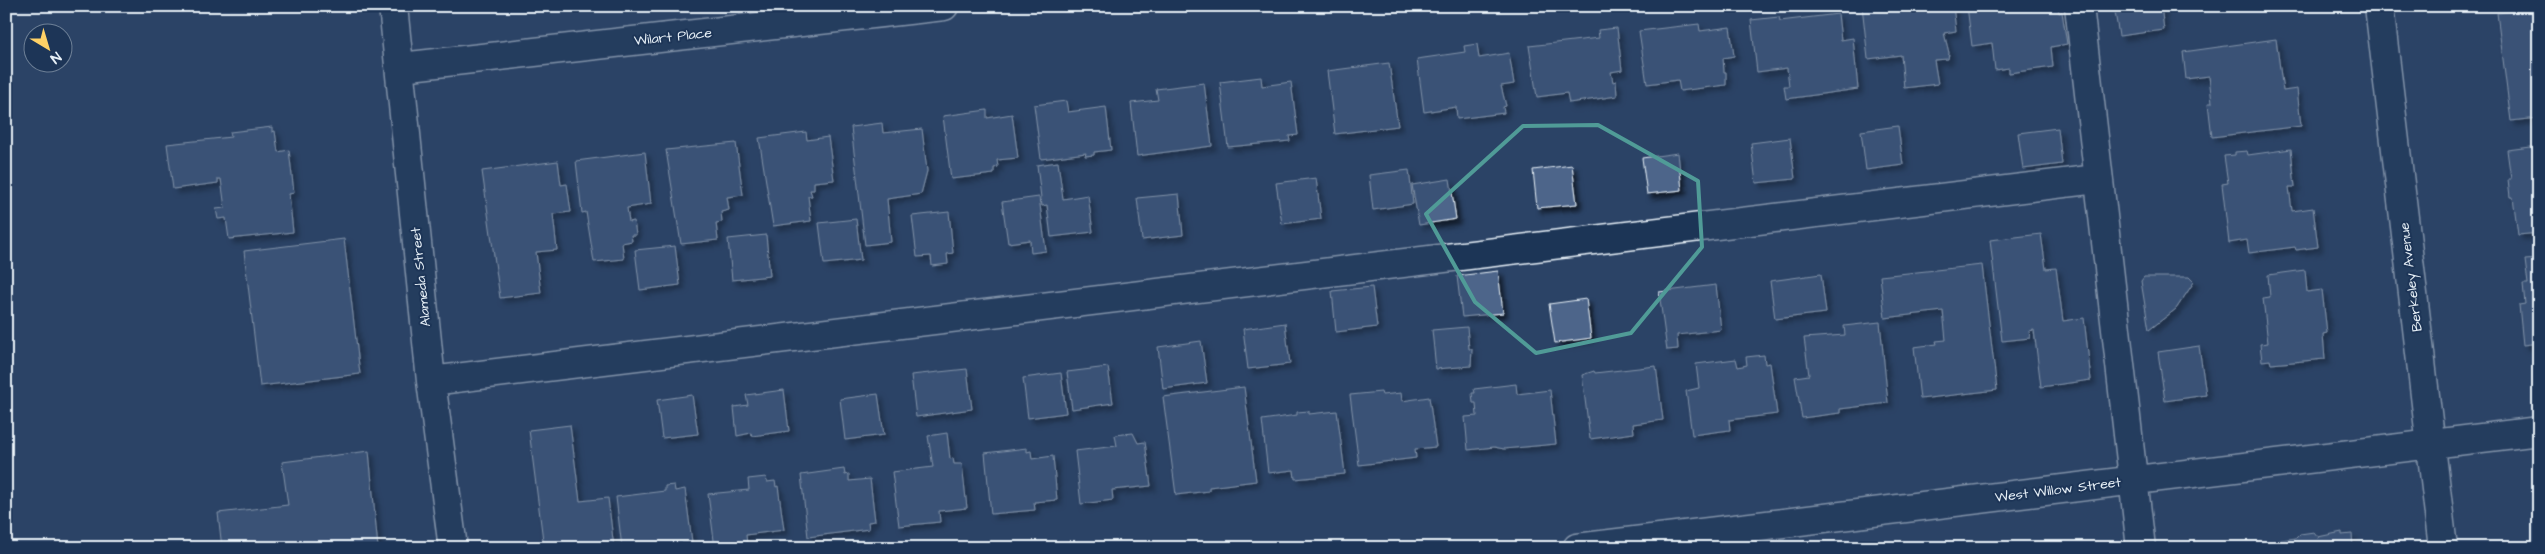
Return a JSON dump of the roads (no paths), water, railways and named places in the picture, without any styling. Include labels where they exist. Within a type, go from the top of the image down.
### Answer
[{"type":"street","name":"Alameda Street","points":[[393,6],[401,67],[431,382],[453,548]]},
{"type":"street","name":"Wilart Place","points":[[401,67],[944,6]]},
{"type":"street","points":[[2079,6],[2097,179],[2141,548]]},
{"type":"street","name":"Berkeley Avenue","points":[[2379,6],[2443,548]]},
{"type":"street","points":[[431,382],[2097,179]]},
{"type":"street","name":"West Willow Street","points":[[1577,548],[2539,431]]}]
